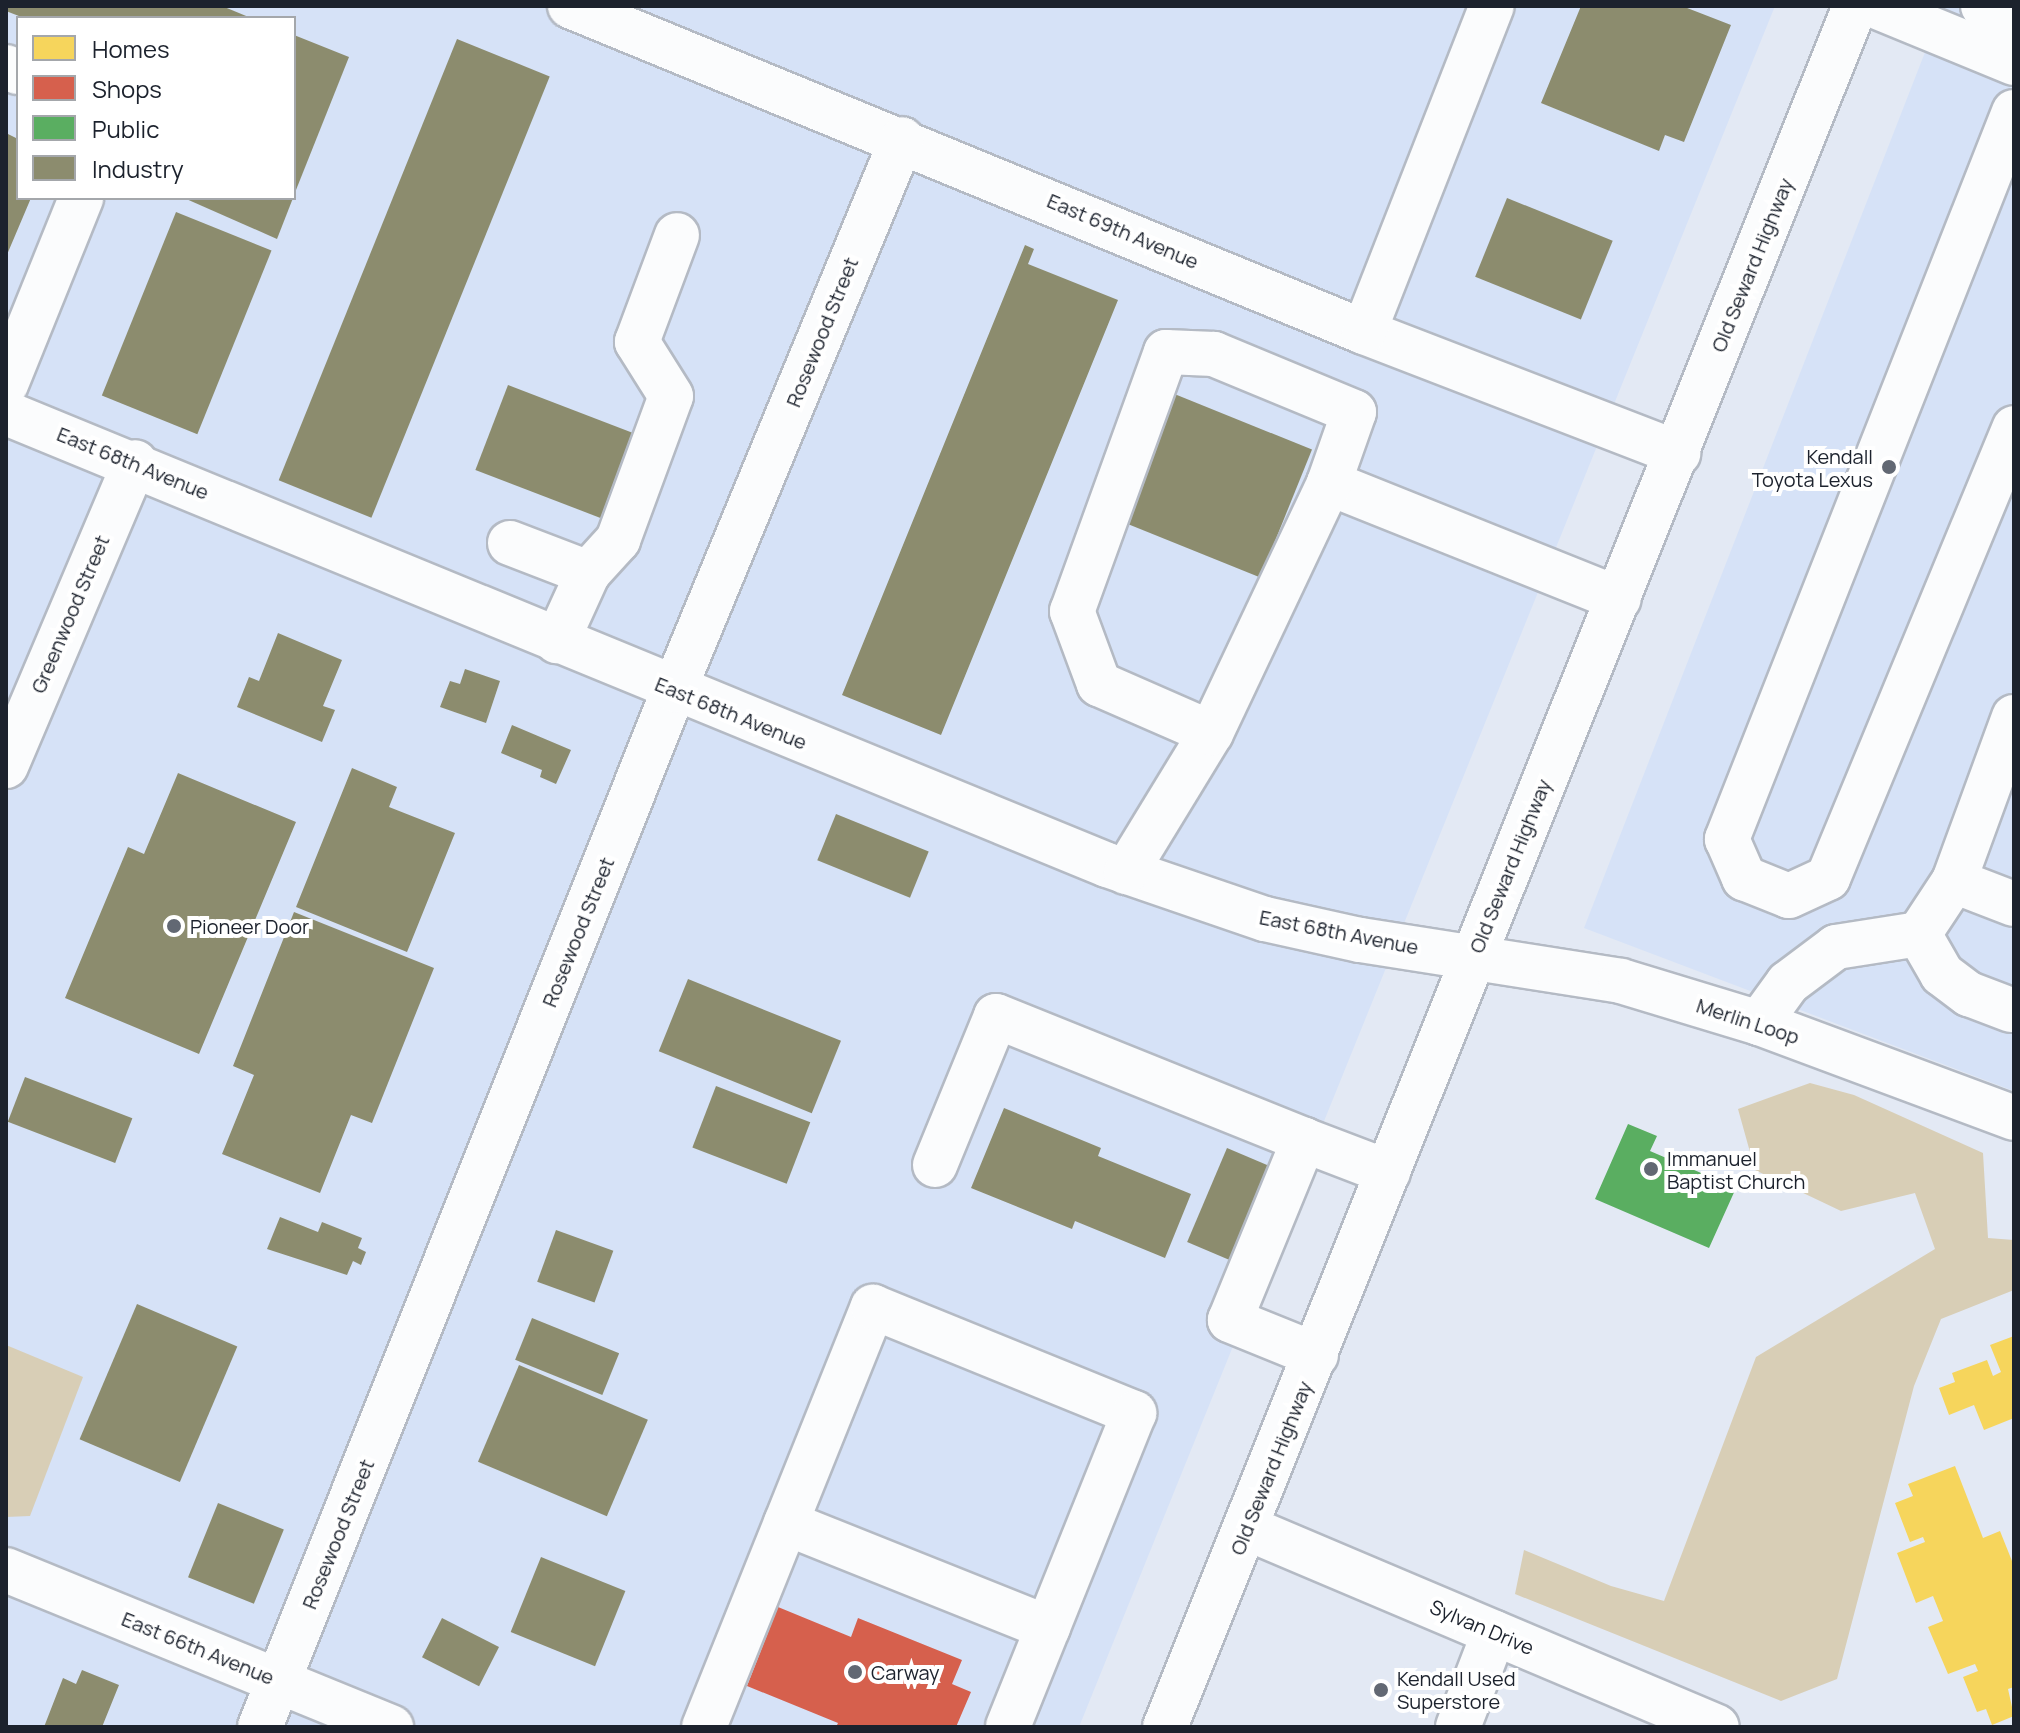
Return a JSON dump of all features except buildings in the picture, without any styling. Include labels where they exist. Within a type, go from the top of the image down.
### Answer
[{"type":"street","name":"East 69th Avenue","points":[[570,6],[902,139],[1364,332],[1678,453]]},
{"type":"street","points":[[1364,332],[1492,6]]},
{"type":"street","name":"Old Seward Highway","points":[[1165,1727],[1855,6]]},
{"type":"street","points":[[1875,6],[2014,63]]},
{"type":"street","points":[[1983,6],[2014,18]]},
{"type":"street","points":[[2009,453],[1828,878],[1789,896],[1744,878],[1727,839],[2014,112]]},
{"type":"street","name":"Rosewood Street","points":[[260,1727],[674,690],[902,139]]},
{"type":"street","points":[[6,384],[80,200]]},
{"type":"street","points":[[557,641],[588,573],[618,540],[671,396],[637,342],[677,235]]},
{"type":"street","points":[[1126,872],[1211,733],[1329,483],[1354,412],[1214,354],[1166,352],[1072,611],[1099,684],[1211,733]]},
{"type":"street","name":"East 68th Avenue","points":[[6,413],[135,462],[674,690],[1126,872],[1265,919],[1360,940],[1474,956]]},
{"type":"street","name":"Greenwood Street","points":[[6,766],[135,462]]},
{"type":"street","points":[[1329,483],[1619,599]]},
{"type":"street","points":[[510,543],[588,573]]},
{"type":"street","points":[[1759,1023],[1788,983],[1836,947],[1919,934],[1954,881],[2014,717]]},
{"type":"street","points":[[1954,881],[2014,904]]},
{"type":"street","points":[[1919,934],[1942,974],[1969,994],[2011,1010]]},
{"type":"street","name":"Merlin Loop","points":[[1474,956],[1621,981],[1759,1023],[2014,1118]]},
{"type":"street","points":[[935,1165],[996,1016],[1388,1172]]},
{"type":"street","points":[[1304,1140],[1230,1320],[1316,1355]]},
{"type":"street","points":[[704,1727],[873,1307],[1134,1413],[1008,1727]]},
{"type":"street","points":[[786,1523],[1048,1628]]},
{"type":"street","name":"Sylvan Drive","points":[[1247,1528],[1717,1727]]},
{"type":"street","name":"East 66th Avenue","points":[[6,1570],[391,1727]]},
{"type":"street","points":[[1458,1727],[1494,1633]]},
{"type":"shaded area","points":[[6,6],[1775,6],[1079,1727],[6,1727]]},
{"type":"shaded area","name":"Kendall Toyota Lexus","points":[[1943,6],[2014,6],[2014,1091],[1584,928]]},
{"type":"shaded area","points":[[1810,1083],[1854,1095],[1983,1153],[1988,1238],[2014,1240],[2014,1290],[1941,1319],[1914,1386],[1837,1679],[1781,1701],[1515,1594],[1524,1550],[1611,1586],[1664,1601],[1756,1357],[1935,1249],[1915,1193],[1841,1211],[1755,1170],[1738,1109]]},
{"type":"shaded area","points":[[6,1345],[83,1377],[30,1516],[6,1517]]},
{"type":"place","name":"Kendall Toyota Lexus","points":[[1889,467]]},
{"type":"place","name":"Pioneer Door","points":[[174,926]]},
{"type":"place","name":"Immanuel Baptist Church","points":[[1651,1169]]},
{"type":"place","name":"Carway","points":[[855,1672]]},
{"type":"place","name":"Kendall Used Superstore","points":[[1381,1690]]}]
